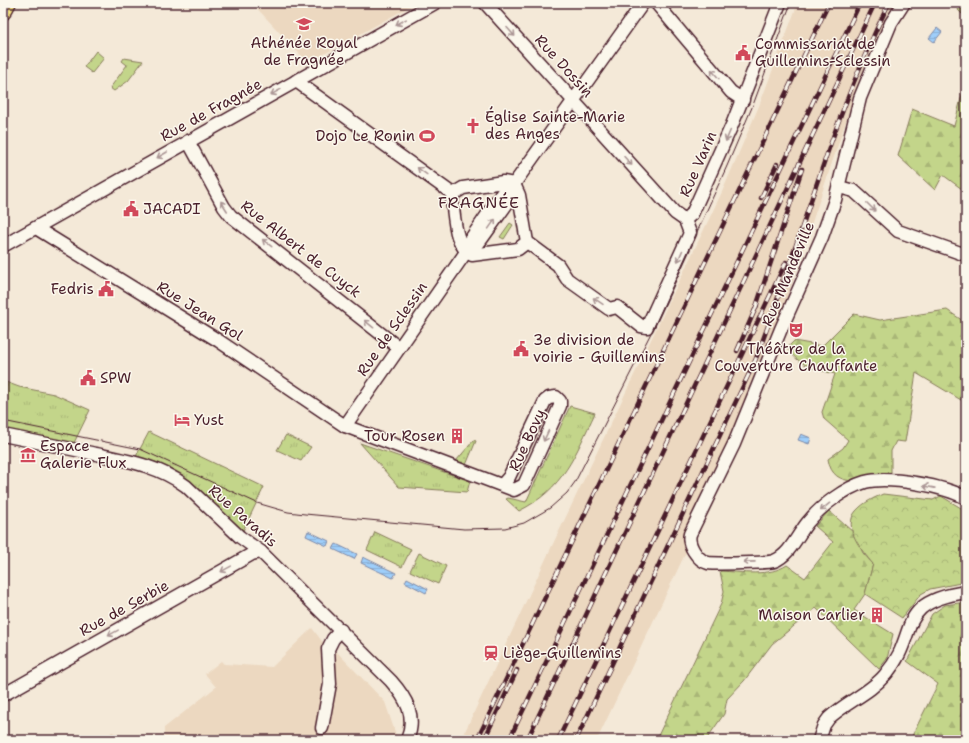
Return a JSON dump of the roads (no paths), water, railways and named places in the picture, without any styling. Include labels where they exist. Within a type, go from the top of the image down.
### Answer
[{"type":"main road","points":[[3,12],[8,3]]},
{"type":"street","name":"Rue de Fragnée","points":[[3,246],[435,3]]},
{"type":"street","name":"Rue Dossin","points":[[485,3],[676,213],[685,220]]},
{"type":"street","name":"Rue de Sclessin","points":[[345,426],[466,252],[468,243],[505,189],[514,184],[643,3]]},
{"type":"street","points":[[656,3],[731,92],[743,100]]},
{"type":"street","name":"Rue Varin","points":[[527,242],[558,265],[567,279],[586,293],[609,309],[617,307],[641,326],[647,327],[690,233],[685,220],[692,214],[717,162],[743,100],[780,3]]},
{"type":"street","name":"Rue Mandeville","points":[[904,3],[891,23],[860,98],[839,186],[822,237],[781,329],[734,444],[690,534],[690,542],[702,560],[708,563],[773,562],[785,553],[808,521],[821,509],[845,492],[866,482],[895,481],[928,486],[966,498]]},
{"type":"street","points":[[296,81],[454,194]]},
{"type":"street","name":"Rue Albert de Cuyck","points":[[188,141],[224,207],[231,216],[399,348]]},
{"type":"street","points":[[503,182],[514,184],[519,195],[527,242],[518,249],[476,256],[466,252],[460,242],[452,200],[454,194],[464,188],[490,183],[503,182]]},
{"type":"street","points":[[839,186],[854,191],[898,232],[966,256]]},
{"type":"street","name":"Rue Jean Gol","points":[[36,228],[219,341],[345,426]]},
{"type":"street","name":"Rue Bovy","points":[[345,426],[514,490],[524,485],[560,406],[560,401],[556,397],[549,398],[546,402],[509,477],[502,485]]},
{"type":"street","name":"Rue Paradis","points":[[3,436],[128,461],[165,473],[186,486],[240,537],[261,552],[404,696],[410,709],[411,724],[407,740]]},
{"type":"street","name":"Rue de Serbie","points":[[3,695],[252,554],[261,552]]},
{"type":"street","points":[[819,740],[824,725],[829,718],[885,676],[897,658],[916,614],[923,607],[939,597],[966,592]]},
{"type":"street","points":[[322,728],[330,684],[328,649],[340,630]]},
{"type":"water","points":[[937,28],[942,32],[934,42],[929,38]]},
{"type":"water","points":[[801,434],[811,438],[809,444],[798,440]]},
{"type":"water","points":[[308,531],[329,541],[327,546],[306,536]]},
{"type":"water","points":[[336,544],[357,554],[354,559],[333,549]]},
{"type":"water","points":[[363,557],[396,573],[393,578],[361,563]]},
{"type":"water","points":[[407,578],[428,589],[426,593],[405,582]]},
{"type":"tram line","points":[[3,421],[140,449],[257,503],[288,512],[464,529],[505,528],[524,523],[550,508],[567,493],[575,482],[652,331],[727,166],[753,105],[791,3]]},
{"type":"railway","points":[[477,740],[829,3]]},
{"type":"railway","points":[[509,740],[860,3]]},
{"type":"railway","points":[[527,740],[875,3]]},
{"type":"railway","points":[[576,740],[755,361],[850,91],[889,3]]},
{"type":"railway","points":[[761,198],[777,164]]},
{"type":"railway","points":[[755,310],[802,169]]},
{"type":"railway","points":[[558,740],[786,262]]},
{"type":"railway","points":[[737,351],[757,305]]},
{"type":"railway","points":[[484,740],[517,670]]},
{"type":"place","name":"Athénée Royal de Fragnée","points":[[304,24]]},
{"type":"place","name":"Commissariat de Guillemins-Sclessin","points":[[743,53]]},
{"type":"place","name":"Église Sainte-Marie des Anges","points":[[473,126]]},
{"type":"place","name":"Dojo Le Ronin","points":[[427,136]]},
{"type":"place","name":"JACADI","points":[[131,209]]},
{"type":"place","name":"Fedris","points":[[106,289]]},
{"type":"place","name":"Théâtre de la Couverture Chauffante","points":[[796,330]]},
{"type":"place","name":"3e division de voirie - Guillemins","points":[[521,349]]},
{"type":"place","name":"SPW","points":[[88,378]]},
{"type":"place","name":"Yust","points":[[182,420]]},
{"type":"place","name":"Tour Rosen","points":[[457,436]]},
{"type":"place","name":"Espace Galerie Flux","points":[[28,455]]},
{"type":"place","name":"Maison Carlier","points":[[877,615]]},
{"type":"place","name":"Liège-Guillemins","points":[[491,653]]},
{"type":"district","name":"FRAGNÉE","points":[[479,202]]}]
